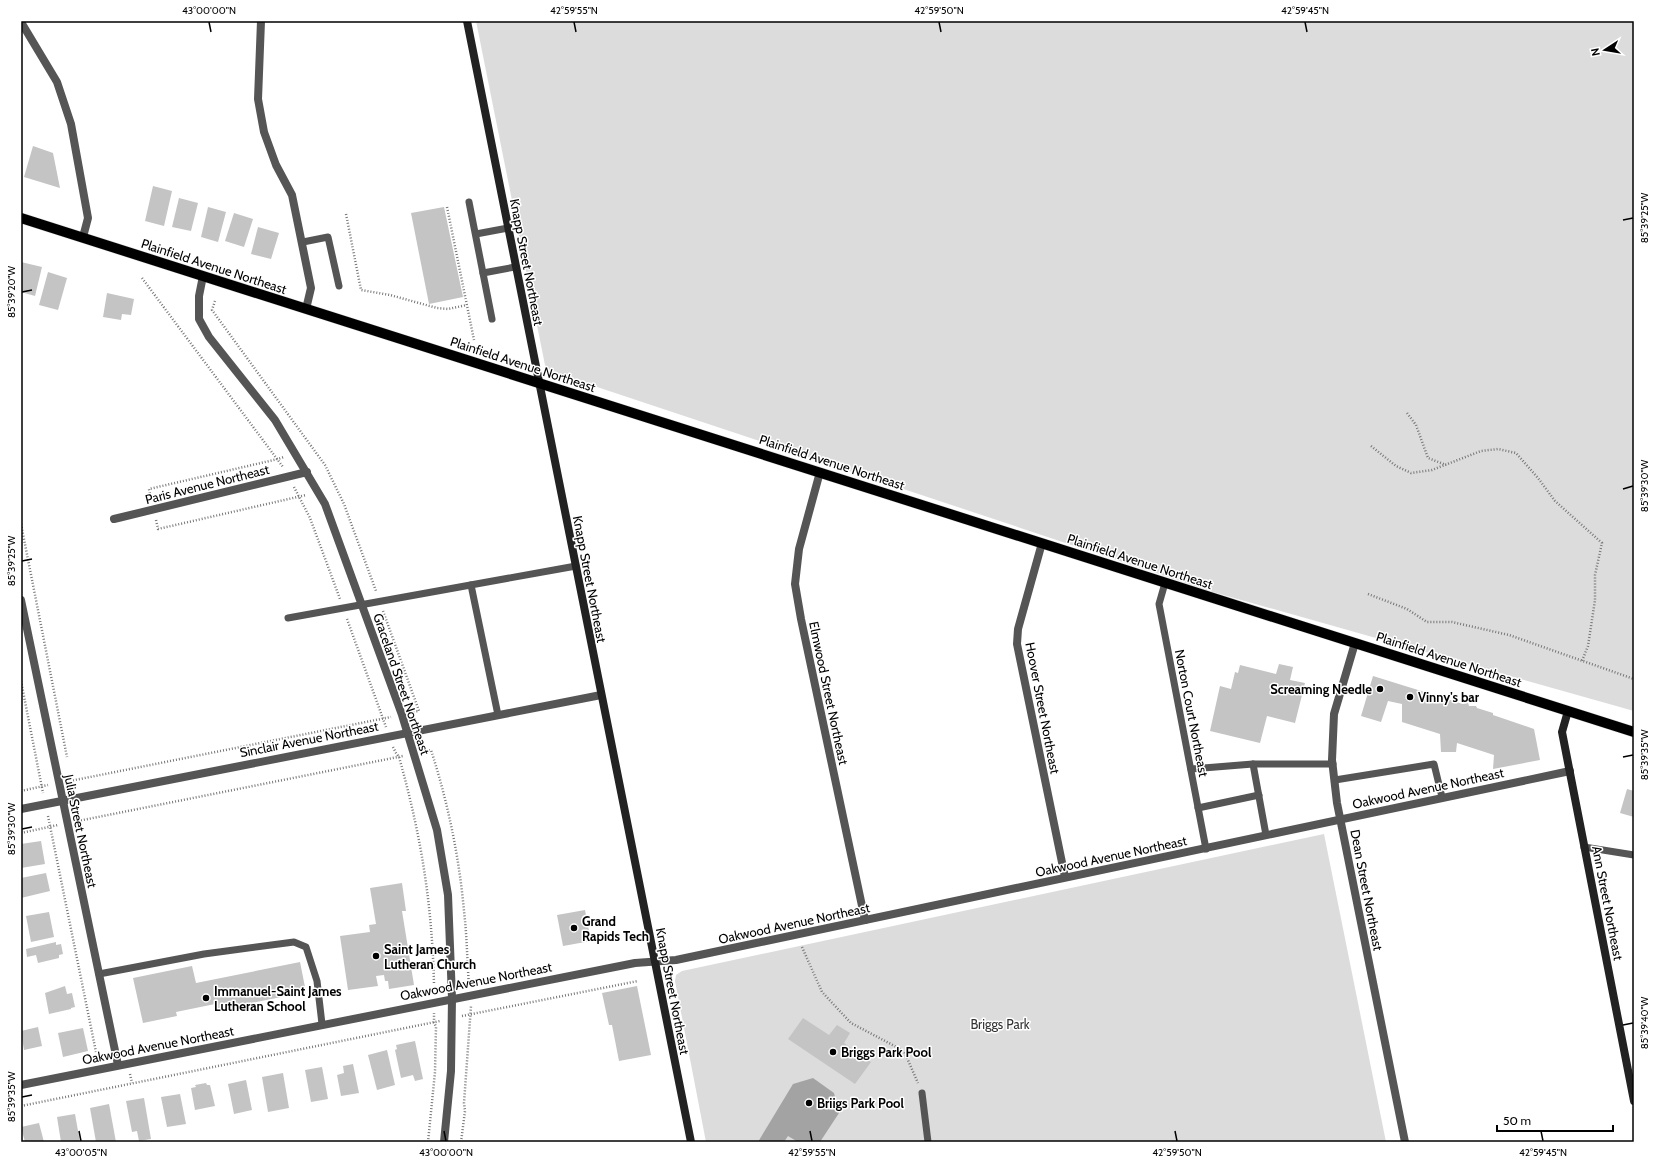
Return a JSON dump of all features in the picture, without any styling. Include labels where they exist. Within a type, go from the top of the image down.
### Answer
[{"type":"main road","name":"Plainfield Avenue Northeast","points":[[21,218],[1634,732]]},
{"type":"street","points":[[260,21],[258,99],[264,132],[276,165],[292,195],[303,242],[311,288],[306,309]]},
{"type":"street","name":"Knapp Street Northeast","points":[[467,21],[691,1142]]},
{"type":"street","points":[[21,22],[57,82],[71,124],[88,218],[83,237]]},
{"type":"street","name":"Graceland Street Northeast","points":[[203,276],[199,296],[199,319],[209,337],[275,420],[325,504],[402,715],[437,830],[447,888],[452,998],[451,1072],[444,1142]]},
{"type":"street","name":"Paris Avenue Northeast","points":[[114,519],[307,472]]},
{"type":"street","name":"Elmwood Street Northeast","points":[[820,472],[799,549],[795,584],[801,619],[865,920]]},
{"type":"street","name":"Hoover Street Northeast","points":[[1042,543],[1018,629],[1017,644],[1065,878]]},
{"type":"street","name":"Julia Street Northeast","points":[[21,600],[118,1065]]},
{"type":"street","name":"Dean Street Northeast","points":[[1355,643],[1334,714],[1333,764],[1341,819],[1405,1142]]},
{"type":"street","name":"Sinclair Avenue Northeast","points":[[21,809],[601,695]]},
{"type":"street","name":"Ann Street Northeast","points":[[1568,711],[1562,732],[1634,1101]]},
{"type":"street","name":"Oakwood Avenue Northeast","points":[[21,1085],[452,998],[635,963],[676,960],[1570,771]]},
{"type":"lane","points":[[469,202],[492,319]]},
{"type":"lane","points":[[476,234],[508,228]]},
{"type":"lane","points":[[303,242],[328,237],[338,286]]},
{"type":"lane","points":[[483,273],[515,267]]},
{"type":"lane","points":[[288,618],[363,606],[576,566]]},
{"type":"lane","name":"Norton Court Northeast","points":[[1165,583],[1159,604],[1206,849]]},
{"type":"lane","points":[[471,585],[498,715]]},
{"type":"lane","points":[[1253,764],[1266,835]]},
{"type":"lane","points":[[1190,769],[1253,764],[1333,764]]},
{"type":"lane","points":[[1335,780],[1434,764],[1442,798]]},
{"type":"lane","points":[[1198,808],[1259,795]]},
{"type":"lane","points":[[1584,847],[1634,855]]},
{"type":"lane","points":[[99,974],[204,954],[294,942],[306,947],[316,980],[322,1024]]},
{"type":"lane","points":[[922,1093],[928,1142]]},
{"type":"path","points":[[447,207],[474,340]]},
{"type":"path","points":[[346,214],[361,290],[390,295],[437,308],[448,309],[467,305]]},
{"type":"path","points":[[1407,413],[1416,425],[1428,458],[1446,465]]},
{"type":"path","points":[[1371,446],[1389,462],[1411,473],[1432,470],[1481,452],[1498,449],[1516,453],[1538,478],[1555,501],[1602,543],[1595,574],[1595,600],[1588,646],[1582,661]]},
{"type":"path","points":[[1368,594],[1407,609],[1427,622],[1452,622],[1509,635],[1634,680]]},
{"type":"path","points":[[21,681],[96,1052]]},
{"type":"path","points":[[21,791],[402,715],[419,710]]},
{"type":"path","points":[[21,833],[431,750]]},
{"type":"path","points":[[802,947],[822,992],[851,1023],[904,1051],[922,1093]]},
{"type":"path","points":[[21,1106],[638,981]]},
{"type":"path","points":[[428,1142],[435,1072],[436,1026],[434,1022],[433,985]]},
{"type":"green space","points":[[476,21],[1634,21],[1634,711],[1213,592],[546,370]]},
{"type":"green space","name":"Briggs Park","points":[[1324,834],[1386,1142],[706,1142],[675,981],[676,975],[682,971]]},
{"type":"shaded area","name":"Briigs Park Pool","points":[[813,1078],[834,1093],[839,1113],[820,1142],[798,1142],[788,1136],[784,1142],[758,1142],[793,1084]]},
{"type":"building","points":[[33,146],[53,153],[60,188],[24,177]]},
{"type":"building","points":[[153,186],[172,191],[164,226],[145,221]]},
{"type":"building","points":[[179,198],[198,203],[191,231],[172,227]]},
{"type":"building","points":[[208,207],[226,212],[218,242],[201,237]]},
{"type":"building","points":[[444,207],[463,297],[429,304],[411,213]]},
{"type":"building","points":[[234,213],[253,219],[244,247],[225,241]]},
{"type":"building","points":[[258,227],[279,233],[271,259],[251,254]]},
{"type":"building","points":[[21,262],[42,267],[35,296],[21,292]]},
{"type":"building","points":[[48,272],[67,278],[58,310],[39,305]]},
{"type":"building","points":[[107,293],[134,299],[131,315],[122,314],[121,320],[103,317]]},
{"type":"building","points":[[1279,664],[1293,667],[1290,680],[1305,683],[1295,723],[1267,716],[1260,743],[1210,731],[1220,686],[1231,689],[1235,672],[1238,673],[1240,665],[1276,674]]},
{"type":"building","points":[[1373,676],[1463,704],[1468,703],[1469,706],[1476,706],[1477,708],[1493,713],[1493,715],[1534,729],[1540,760],[1493,769],[1494,755],[1457,743],[1456,752],[1441,752],[1440,734],[1402,722],[1402,704],[1388,701],[1381,722],[1361,716]]},
{"type":"building","points":[[1627,789],[1634,791],[1634,817],[1620,813]]},
{"type":"building","points":[[41,841],[45,864],[21,868],[21,844]]},
{"type":"building","points":[[46,873],[50,891],[21,898],[21,878]]},
{"type":"building","name":"Saint James Lutheran Church","points":[[402,883],[406,911],[402,911],[414,985],[389,989],[388,981],[385,981],[384,975],[376,976],[378,986],[348,990],[340,936],[370,932],[369,925],[376,924],[370,888]]},
{"type":"building","name":"Grand Rapids Tech","points":[[585,910],[591,941],[563,946],[557,915]]},
{"type":"building","points":[[49,912],[54,937],[31,942],[26,916]]},
{"type":"building","points":[[56,942],[56,945],[61,944],[63,954],[59,955],[59,958],[38,963],[36,955],[27,957],[26,949]]},
{"type":"building","name":"Immanuel-Saint James Lutheran School","points":[[300,962],[306,992],[216,1010],[215,1004],[176,1012],[177,1016],[143,1023],[133,978],[192,966],[196,983]]},
{"type":"building","points":[[65,986],[67,994],[72,993],[75,1007],[49,1014],[45,993]]},
{"type":"building","points":[[637,986],[651,1055],[619,1061],[612,1025],[609,1025],[602,993]]},
{"type":"building","name":"Briggs Park Pool","points":[[803,1018],[829,1035],[837,1025],[850,1033],[844,1043],[871,1062],[855,1084],[788,1039]]},
{"type":"building","points":[[38,1027],[42,1046],[24,1050],[21,1031]]},
{"type":"building","points":[[83,1028],[88,1051],[63,1057],[58,1033]]},
{"type":"building","points":[[415,1041],[423,1079],[415,1081],[413,1075],[401,1078],[395,1050],[397,1049],[396,1045]]},
{"type":"building","points":[[387,1050],[395,1085],[377,1090],[368,1055]]},
{"type":"building","points":[[353,1064],[359,1093],[341,1096],[337,1075],[344,1073],[343,1066]]},
{"type":"building","points":[[322,1067],[328,1099],[311,1102],[305,1070]]},
{"type":"building","points":[[283,1073],[289,1108],[268,1112],[262,1077]]},
{"type":"building","points":[[246,1080],[252,1110],[234,1114],[228,1084]]},
{"type":"building","points":[[206,1083],[207,1085],[210,1085],[215,1106],[195,1110],[191,1088],[196,1087],[195,1085]]},
{"type":"building","points":[[180,1094],[186,1124],[167,1127],[161,1097]]},
{"type":"building","points":[[144,1098],[151,1139],[139,1141],[137,1131],[132,1132],[126,1101]]},
{"type":"building","points":[[109,1104],[116,1142],[96,1142],[90,1108]]},
{"type":"building","points":[[75,1114],[80,1142],[61,1142],[57,1117]]},
{"type":"building","points":[[39,1123],[44,1142],[25,1142],[21,1127]]},
{"type":"place","name":"Screaming Needle","points":[[1380,689]]},
{"type":"place","name":"Vinny's bar","points":[[1410,697]]},
{"type":"place","name":"Grand Rapids Tech","points":[[574,928]]},
{"type":"place","name":"Saint James Lutheran Church","points":[[376,956]]},
{"type":"place","name":"Immanuel-Saint James Lutheran School","points":[[206,998]]},
{"type":"place","name":"Briggs Park Pool","points":[[833,1052]]},
{"type":"place","name":"Briigs Park Pool","points":[[809,1103]]}]
